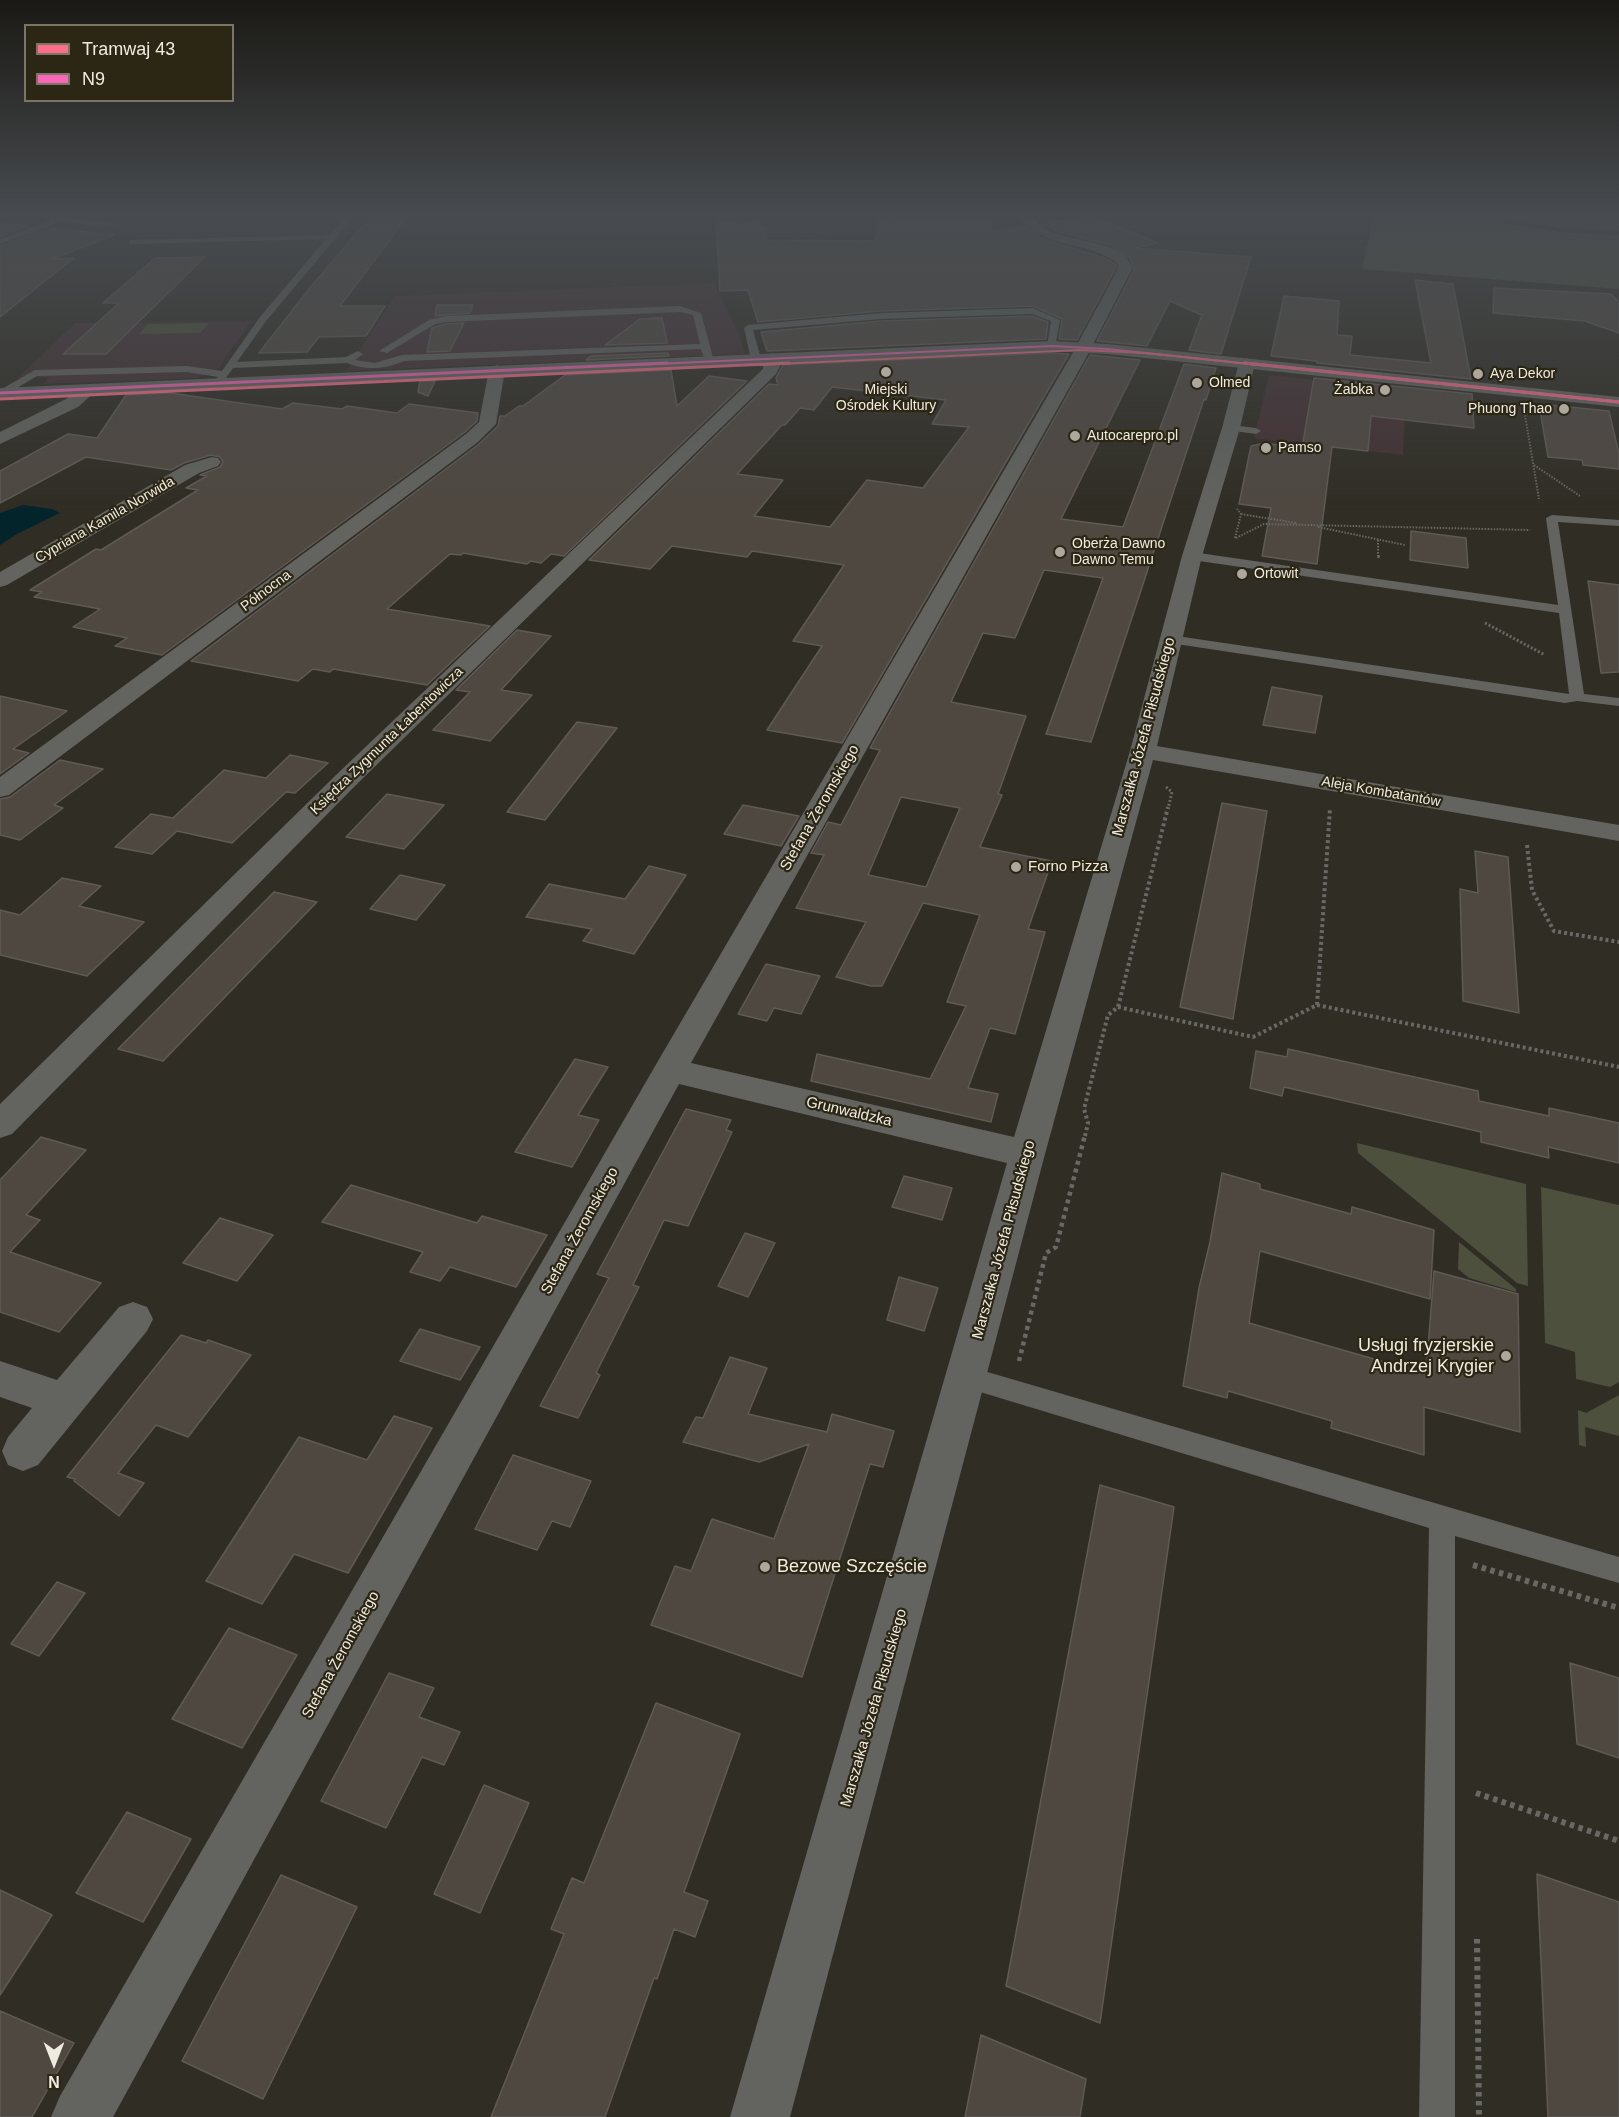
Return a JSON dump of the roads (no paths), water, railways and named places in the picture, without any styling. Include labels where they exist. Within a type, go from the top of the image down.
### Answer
[{"type":"main road","points":[[1,393],[90,389],[222,378],[497,370],[707,354],[764,358],[1067,347],[1247,363],[1619,402]]},
{"type":"street","name":"Stefana Żeromskiego","points":[[81,2117],[670,1070],[1067,347],[1091,315]]},
{"type":"street","name":"Księdza Zygmunta Łabentowicza","points":[[0,1125],[345,781],[770,371],[773,364],[764,358]]},
{"type":"street","name":"Marszałka Józefa Piłsudskiego","points":[[760,2117],[1027,1154],[1143,751],[1192,556],[1243,429],[1247,363]]},
{"type":"street","name":"Północna","points":[[0,789],[472,438],[489,418],[497,370]]},
{"type":"street","points":[[0,439],[72,403],[90,389]]},
{"type":"street","name":"Cypriana Kamila Norwida","points":[[0,581],[192,469],[212,462]]},
{"type":"street","name":"Aleja Kombatantów","points":[[1143,751],[1619,833]]},
{"type":"street","name":"Grunwaldzka","points":[[670,1070],[1027,1154]]},
{"type":"street","points":[[23,1451],[132,1319]]},
{"type":"street","points":[[0,1379],[65,1401]]},
{"type":"lane","points":[[1,393],[35,373],[187,369],[222,378],[267,315]]},
{"type":"lane","points":[[384,351],[432,322],[446,319],[544,315]]},
{"type":"lane","points":[[232,365],[348,360],[353,364],[372,365],[402,358],[707,354],[697,315]]},
{"type":"lane","points":[[764,358],[748,328],[918,315]]},
{"type":"lane","points":[[1043,315],[1056,320],[1067,347]]},
{"type":"lane","points":[[348,360],[360,353],[384,351],[397,353],[402,358]]},
{"type":"lane","points":[[1576,697],[1552,524],[1619,523]]},
{"type":"lane","points":[[1192,556],[1564,610]]},
{"type":"lane","points":[[1170,639],[1565,699],[1576,697],[1619,702]]},
{"type":"lane","points":[[967,1377],[1619,1570]]},
{"type":"lane","points":[[1437,2117],[1442,1519]]},
{"type":"water","points":[[23,505],[52,509],[60,513],[0,545],[0,513]]},
{"type":"tram line","name":"43","points":[[0,399],[1080,350],[1146,353],[1619,402]]},
{"type":"place","name":"Miejski Ośrodek Kultury","points":[[886,372]]},
{"type":"place","name":"Aya Dekor","points":[[1478,374]]},
{"type":"place","name":"Olmed","points":[[1197,383]]},
{"type":"place","name":"Żabka","points":[[1385,390]]},
{"type":"place","name":"Phuong Thao","points":[[1564,409]]},
{"type":"place","name":"Autocarepro.pl","points":[[1075,436]]},
{"type":"place","name":"Pamso","points":[[1266,448]]},
{"type":"place","name":"Oberża Dawno Dawno Temu","points":[[1060,552]]},
{"type":"place","name":"Ortowit","points":[[1242,574]]},
{"type":"place","name":"Forno Pizza","points":[[1016,867]]},
{"type":"place","name":"Usługi fryzjerskie Andrzej Krygier","points":[[1506,1356]]},
{"type":"place","name":"Bezowe Szczęście","points":[[765,1567]]}]
